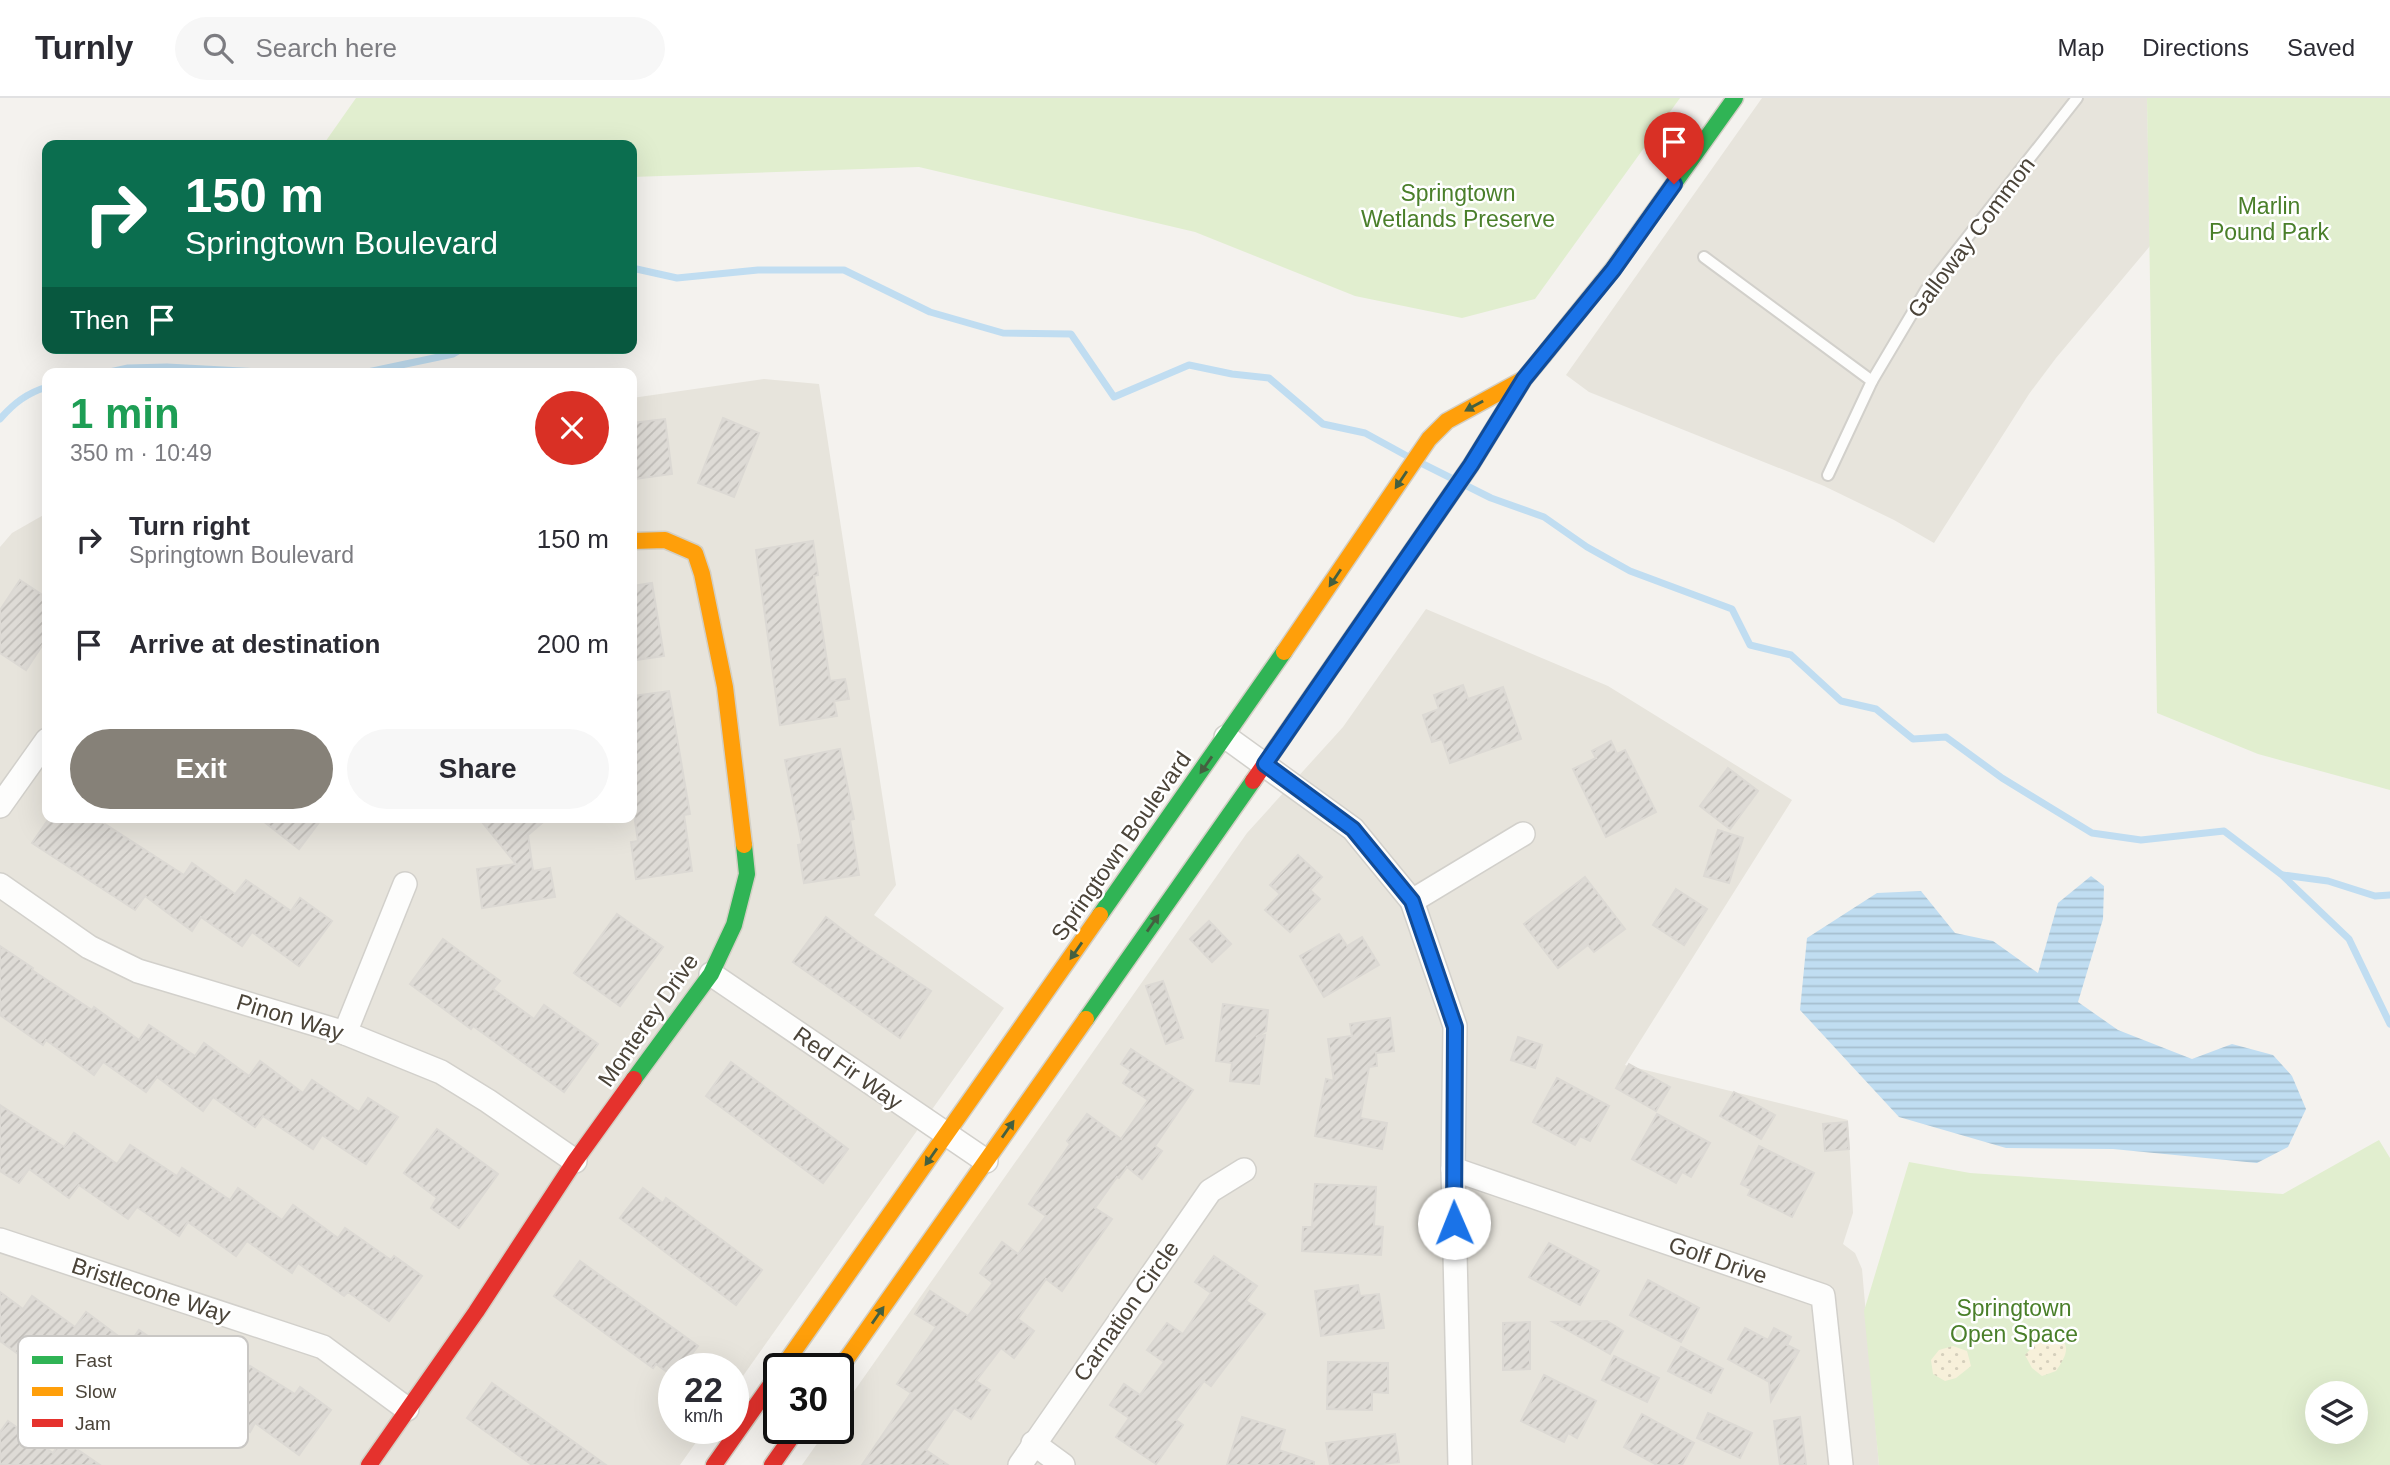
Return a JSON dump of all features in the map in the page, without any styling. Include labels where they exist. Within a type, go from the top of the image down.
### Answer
[{"type":"street","name":"Springtown Boulevard","points":[[851,1353],[1265,764],[1471,465],[1524,379],[1613,270],[1735,98]]},
{"type":"street","name":"Springtown Boulevard","points":[[793,1353],[1226,737],[1429,439],[1447,421],[1524,379]]},
{"type":"street","name":"Monterey Drive","points":[[369,1465],[476,1312],[575,1161],[711,974],[734,925],[747,874],[740,799],[724,687],[702,574],[695,553],[678,543],[657,537],[637,540]]},
{"type":"street","points":[[1226,737],[1353,829],[1412,901],[1455,1027],[1453,1169],[1460,1465]]},
{"type":"street","points":[[0,806],[42,747]]},
{"type":"street","points":[[1412,901],[1523,834]]},
{"type":"street","points":[[345,1034],[405,884]]},
{"type":"street","name":"Pinon Way","points":[[0,885],[89,947],[138,971],[345,1034],[441,1072],[575,1161]]},
{"type":"street","name":"Red Fir Way","points":[[711,974],[986,1161]]},
{"type":"street","name":"Golf Drive","points":[[1453,1169],[1822,1296],[1841,1465]]},
{"type":"street","name":"Carnation Circle","points":[[1020,1465],[1210,1191],[1244,1170]]},
{"type":"street","name":"Bristlecone Way","points":[[0,1240],[323,1348],[407,1409]]},
{"type":"street","points":[[714,1465],[763,1396]]},
{"type":"street","points":[[1033,1443],[1063,1465]]},
{"type":"street","points":[[772,1465],[787,1444]]},
{"type":"lane","name":"Galloway Common","points":[[1828,475],[1872,381],[1926,290],[2077,98]]},
{"type":"lane","points":[[1704,257],[1872,381]]},
{"type":"shaded area","points":[[1762,98],[2147,98],[2150,246],[2029,394],[1934,543],[1824,486],[1589,392],[1566,375]]},
{"type":"shaded area","points":[[764,379],[819,384],[896,885],[874,915],[1004,1008],[749,1367],[749,1353],[658,1353],[658,1444],[695,1444],[680,1465],[0,1465],[0,547],[12,533],[42,516],[42,823],[637,823],[637,397]]},
{"type":"shaded area","points":[[1426,609],[1608,686],[1792,800],[1625,1065],[1848,1120],[1853,1213],[1843,1244],[1855,1253],[1862,1269],[1879,1465],[802,1465],[817,1444],[854,1444],[854,1391],[1247,833],[1343,727]]},
{"type":"green space","name":"Springtown Wetlands Preserve","points":[[356,98],[1680,98],[1535,299],[1462,318],[1355,296],[1195,232],[919,167],[637,177],[637,140],[327,140]]},
{"type":"green space","name":"Marlin Pound Park","points":[[2147,98],[2390,98],[2390,790],[2258,754],[2157,713]]},
{"type":"green space","name":"Springtown Open Space","points":[[2379,1140],[2390,1158],[2390,1465],[1879,1465],[1864,1311],[1909,1162],[1970,1173],[2283,1194]]},
{"type":"sand","points":[[2052,1332],[2063,1341],[2065,1354],[2056,1371],[2042,1376],[2032,1368],[2025,1355],[2038,1341]]},
{"type":"sand","points":[[1953,1346],[1967,1351],[1971,1366],[1956,1378],[1945,1381],[1933,1374],[1931,1360],[1939,1350]]},
{"type":"water","points":[[2091,876],[2104,886],[2103,919],[2078,1002],[2118,1030],[2192,1059],[2232,1044],[2273,1055],[2292,1076],[2306,1109],[2288,1147],[2257,1163],[2113,1149],[2006,1148],[1899,1117],[1800,1010],[1807,938],[1877,893],[1921,891],[1955,933],[1993,941],[2038,973],[2058,903]]},
{"type":"building","points":[[723,418],[759,433],[734,497],[698,483]]},
{"type":"building","points":[[665,419],[672,474],[637,479],[637,422]]},
{"type":"building","points":[[813,541],[818,575],[814,576],[830,681],[845,679],[849,699],[834,701],[837,716],[780,725],[756,550]]},
{"type":"building","points":[[20,580],[42,595],[42,646],[26,670],[0,653],[0,610]]},
{"type":"building","points":[[652,583],[664,656],[637,660],[637,585]]},
{"type":"building","points":[[1463,685],[1468,699],[1503,687],[1521,739],[1450,763],[1442,739],[1432,742],[1423,715],[1439,709],[1434,695]]},
{"type":"building","points":[[669,691],[690,814],[684,815],[692,871],[636,879],[631,842],[638,841],[635,823],[637,695]]},
{"type":"building","points":[[1611,741],[1617,754],[1625,750],[1656,812],[1606,837],[1573,769],[1596,758],[1592,751]]},
{"type":"building","points":[[840,749],[854,819],[850,820],[859,875],[804,883],[798,845],[802,844],[785,760]]},
{"type":"building","points":[[1728,768],[1758,791],[1730,829],[1700,806]]},
{"type":"building","points":[[46,823],[103,823],[184,875],[192,863],[235,894],[246,880],[291,911],[300,898],[332,921],[299,966],[252,932],[242,946],[201,917],[192,931],[145,896],[135,910],[32,843]]},
{"type":"building","points":[[266,823],[318,823],[299,849]]},
{"type":"building","points":[[483,823],[542,823],[528,835],[533,871],[550,868],[555,897],[482,908],[477,869],[516,864]]},
{"type":"building","points":[[1718,830],[1743,838],[1729,883],[1704,876]]},
{"type":"building","points":[[1298,855],[1322,877],[1310,890],[1320,899],[1290,932],[1265,910],[1280,894],[1270,885]]},
{"type":"building","points":[[1585,877],[1625,929],[1594,952],[1588,945],[1558,968],[1524,924]]},
{"type":"building","points":[[1676,889],[1707,909],[1684,945],[1653,925]]},
{"type":"building","points":[[617,914],[663,947],[620,1006],[574,973]]},
{"type":"building","points":[[826,917],[931,991],[900,1038],[793,962]]},
{"type":"building","points":[[1209,921],[1231,944],[1212,962],[1190,939]]},
{"type":"building","points":[[1339,934],[1347,946],[1362,937],[1379,965],[1324,997],[1300,956]]},
{"type":"building","points":[[443,939],[500,981],[493,989],[534,1019],[544,1005],[598,1044],[564,1092],[410,984]]},
{"type":"building","points":[[0,946],[92,1010],[94,1007],[139,1040],[149,1025],[195,1056],[204,1043],[249,1076],[260,1061],[303,1093],[312,1080],[359,1112],[368,1098],[398,1117],[366,1164],[322,1135],[313,1149],[263,1116],[255,1127],[213,1097],[203,1111],[157,1077],[146,1092],[103,1062],[94,1075],[46,1040],[43,1045],[0,1015]]},
{"type":"building","points":[[1163,981],[1183,1038],[1166,1044],[1146,986]]},
{"type":"building","points":[[1223,1004],[1268,1010],[1266,1031],[1256,1037],[1265,1035],[1259,1084],[1230,1081],[1232,1063],[1216,1061]]},
{"type":"building","points":[[1390,1018],[1394,1051],[1376,1053],[1377,1066],[1369,1067],[1360,1118],[1387,1123],[1382,1149],[1315,1136],[1326,1079],[1334,1081],[1328,1039],[1352,1036],[1350,1024]]},
{"type":"building","points":[[1518,1037],[1542,1045],[1535,1068],[1511,1060]]},
{"type":"building","points":[[1131,1049],[1193,1090],[1155,1146],[1162,1151],[1142,1179],[1127,1167],[1119,1178],[1117,1177],[1095,1208],[1112,1219],[1062,1291],[1046,1279],[1018,1319],[1034,1331],[1014,1358],[1001,1348],[976,1381],[990,1390],[971,1419],[954,1408],[926,1450],[948,1465],[862,1465],[911,1393],[897,1384],[936,1327],[915,1314],[930,1291],[968,1316],[993,1283],[980,1273],[1002,1242],[1018,1254],[1046,1216],[1029,1204],[1070,1144],[1067,1141],[1087,1114],[1121,1139],[1148,1100],[1123,1083],[1131,1071],[1121,1064]]},
{"type":"building","points":[[731,1062],[848,1149],[823,1183],[706,1096]]},
{"type":"building","points":[[1629,1064],[1670,1087],[1656,1111],[1616,1088]]},
{"type":"building","points":[[1557,1078],[1609,1106],[1590,1141],[1580,1136],[1575,1145],[1533,1122]]},
{"type":"building","points":[[1734,1092],[1775,1115],[1761,1139],[1720,1116]]},
{"type":"building","points":[[0,1105],[64,1147],[74,1133],[117,1164],[130,1145],[177,1176],[182,1168],[230,1200],[238,1188],[282,1220],[293,1205],[338,1238],[345,1228],[391,1260],[394,1256],[422,1276],[389,1321],[348,1292],[344,1296],[298,1263],[292,1273],[247,1241],[236,1256],[188,1222],[179,1236],[137,1207],[128,1219],[79,1185],[69,1198],[29,1169],[19,1183],[0,1171]]},
{"type":"building","points":[[1657,1114],[1710,1143],[1691,1177],[1682,1172],[1676,1183],[1632,1159]]},
{"type":"building","points":[[1847,1122],[1849,1149],[1825,1151],[1823,1124]]},
{"type":"building","points":[[437,1129],[498,1174],[459,1228],[431,1208],[437,1198],[404,1173]]},
{"type":"building","points":[[1759,1146],[1814,1173],[1792,1217],[1748,1195],[1751,1189],[1741,1184]]},
{"type":"building","points":[[1315,1184],[1376,1187],[1374,1226],[1383,1227],[1381,1255],[1302,1251],[1303,1227],[1312,1227]]},
{"type":"building","points":[[643,1188],[663,1203],[666,1198],[762,1270],[736,1305],[620,1218]]},
{"type":"building","points":[[1549,1243],[1599,1271],[1580,1305],[1529,1277]]},
{"type":"building","points":[[1214,1256],[1257,1286],[1246,1301],[1265,1314],[1211,1386],[1204,1381],[1176,1420],[1183,1425],[1156,1464],[1116,1437],[1129,1418],[1110,1405],[1124,1384],[1140,1395],[1164,1362],[1147,1350],[1167,1323],[1183,1334],[1211,1293],[1195,1282]]},
{"type":"building","points":[[580,1261],[698,1346],[693,1353],[658,1353],[658,1365],[656,1364],[653,1368],[554,1296]]},
{"type":"building","points":[[1648,1280],[1699,1308],[1681,1342],[1630,1315]]},
{"type":"building","points":[[1358,1285],[1360,1296],[1379,1294],[1384,1328],[1321,1336],[1315,1291]]},
{"type":"building","points":[[0,1292],[23,1309],[32,1296],[75,1327],[86,1312],[118,1336],[18,1336],[18,1354],[0,1341]]},
{"type":"building","points":[[1607,1321],[1623,1331],[1610,1354],[1553,1322]]},
{"type":"building","points":[[1530,1322],[1530,1369],[1503,1370],[1503,1323]]},
{"type":"building","points":[[1745,1328],[1768,1340],[1774,1328],[1791,1337],[1787,1345],[1799,1351],[1771,1401],[1769,1382],[1728,1359]]},
{"type":"building","points":[[139,1330],[148,1336],[135,1336]]},
{"type":"building","points":[[1681,1347],[1723,1369],[1711,1393],[1668,1371]]},
{"type":"building","points":[[1614,1356],[1659,1378],[1647,1402],[1602,1380]]},
{"type":"building","points":[[1328,1362],[1388,1363],[1388,1393],[1372,1392],[1372,1410],[1327,1409]]},
{"type":"building","points":[[250,1366],[295,1394],[300,1387],[331,1410],[299,1455],[255,1423],[250,1432]]},
{"type":"building","points":[[1544,1375],[1596,1401],[1577,1438],[1568,1433],[1564,1442],[1521,1421]]},
{"type":"building","points":[[492,1383],[606,1465],[532,1465],[467,1418]]},
{"type":"building","points":[[1708,1413],[1752,1433],[1740,1458],[1697,1438]]},
{"type":"building","points":[[1642,1414],[1694,1443],[1682,1465],[1657,1465],[1624,1447]]},
{"type":"building","points":[[1242,1417],[1285,1430],[1279,1450],[1314,1462],[1314,1465],[1227,1465]]},
{"type":"building","points":[[1800,1417],[1806,1465],[1780,1465],[1774,1421]]},
{"type":"building","points":[[8,1421],[18,1428],[18,1448],[46,1448],[53,1453],[56,1448],[75,1448],[100,1465],[0,1465],[0,1432]]},
{"type":"building","points":[[1395,1434],[1399,1462],[1330,1465],[1326,1443]]},
{"type":"waterway","points":[[637,269],[677,278],[758,270],[844,270],[930,312],[1003,333],[1071,334],[1114,397],[1189,365],[1269,378],[1323,424],[1365,433],[1407,456]]},
{"type":"waterway","points":[[387,368],[453,354]]},
{"type":"waterway","points":[[128,368],[186,368]]},
{"type":"waterway","points":[[0,419],[21,399],[42,389]]},
{"type":"waterway","points":[[1421,463],[1451,478]]},
{"type":"waterway","points":[[1465,485],[1491,498],[1544,517],[1587,547],[1630,571],[1732,609],[1750,645],[1791,655],[1841,701],[1876,709],[1913,739],[1946,737],[2002,778],[2092,833],[2141,840],[2224,831],[2282,875],[2349,939],[2390,1024]]},
{"type":"waterway","points":[[2283,875],[2328,881],[2375,896],[2390,895]]},
{"type":"traffic: fast","points":[[1543,356],[1613,269],[1735,98]]},
{"type":"traffic: fast","points":[[1100,915],[1284,652]]},
{"type":"traffic: fast","points":[[1086,1019],[1253,781]]},
{"type":"traffic: fast","points":[[634,1079],[711,974],[734,925],[747,874],[744,845]]},
{"type":"traffic: slow","points":[[1284,652],[1429,439],[1447,421],[1522,380]]},
{"type":"traffic: slow","points":[[637,541],[665,540],[695,553],[702,574],[725,687],[744,845]]},
{"type":"traffic: slow","points":[[793,1353],[1100,915]]},
{"type":"traffic: slow","points":[[851,1353],[1086,1019]]},
{"type":"traffic: jam","points":[[1253,781],[1471,465],[1524,379],[1543,356]]},
{"type":"traffic: jam","points":[[369,1465],[476,1312],[575,1161],[634,1079]]},
{"type":"traffic: jam","points":[[714,1465],[763,1396]]},
{"type":"traffic: jam","points":[[772,1465],[787,1444]]},
{"type":"route","points":[[1454,1223],[1455,1027],[1412,901],[1353,829],[1265,764],[1471,465],[1524,379],[1613,270],[1674,184]]}]
